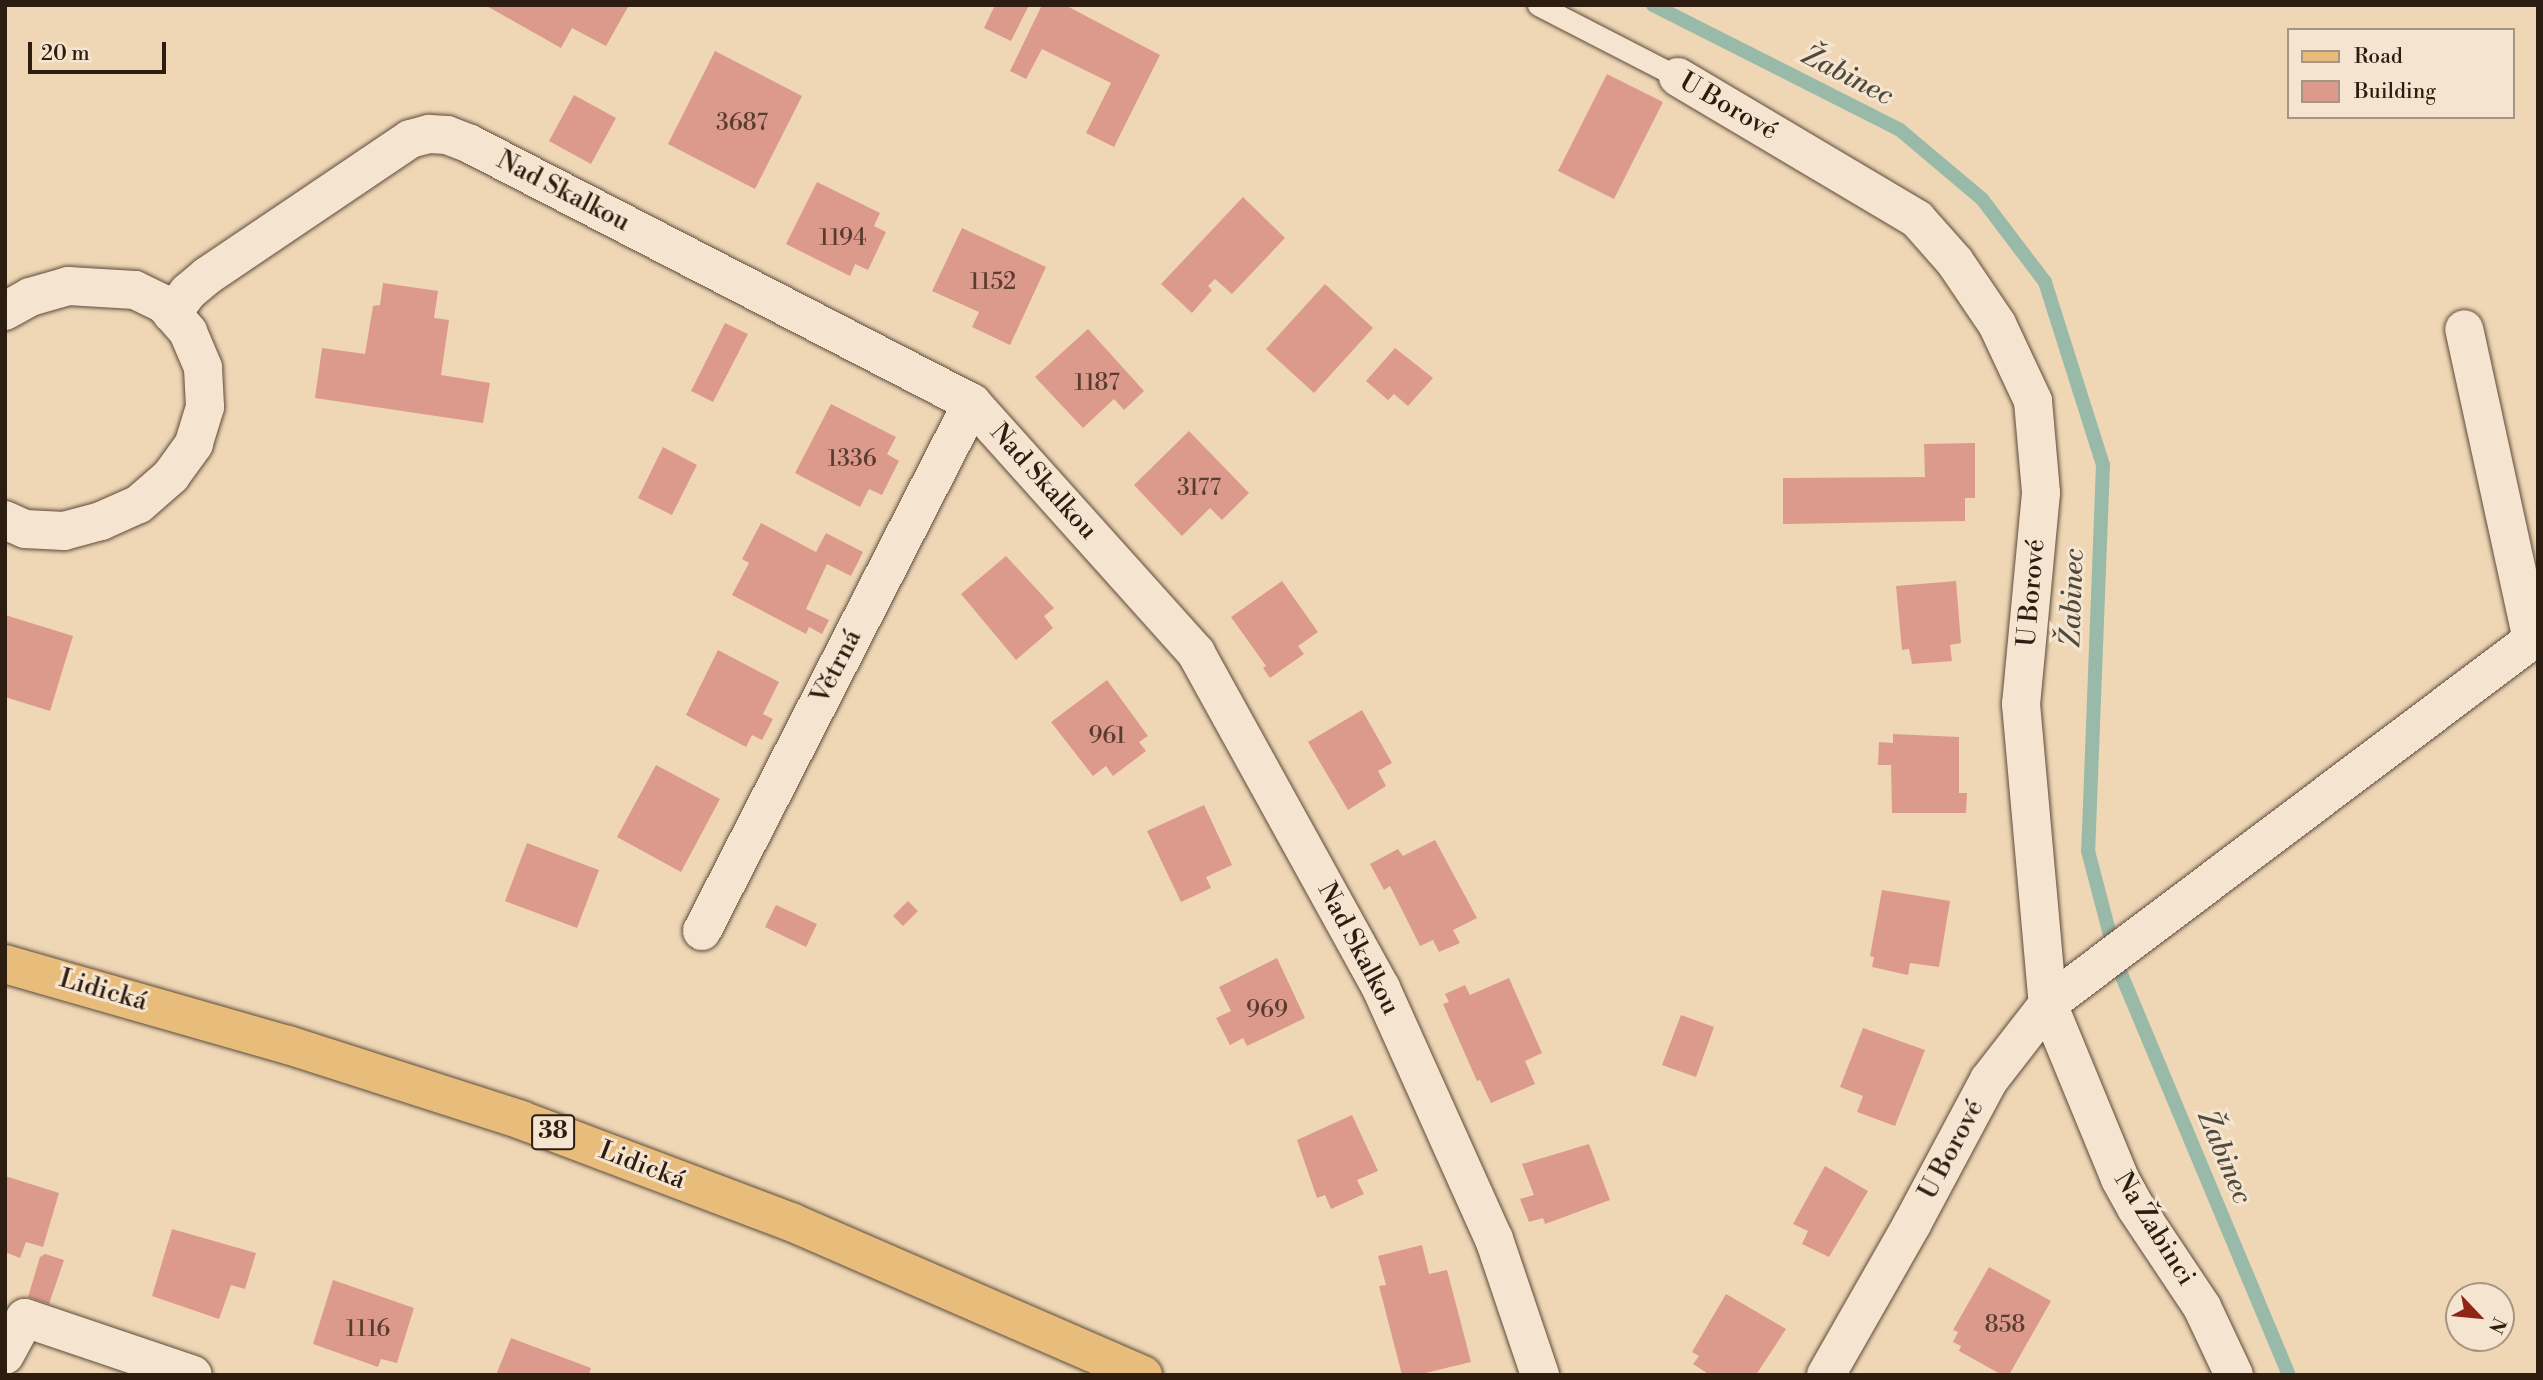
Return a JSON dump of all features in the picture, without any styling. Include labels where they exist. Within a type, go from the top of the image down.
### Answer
[{"type":"main road","name":"Lidická","points":[[5,964],[288,1045],[521,1120],[791,1222],[1143,1375]]},
{"type":"street","name":"U Borové","points":[[1678,78],[1917,219],[1955,262],[1997,324],[2033,401],[2041,493],[2021,704],[2048,1004],[1989,1080],[1912,1224],[1826,1375]]},
{"type":"street","name":"Nad Skalkou","points":[[172,314],[188,292],[207,276],[410,139],[429,134],[447,135],[495,156],[972,403],[1196,653],[1381,988],[1494,1239],[1540,1375]]},
{"type":"street","points":[[5,311],[30,297],[68,286],[106,286],[135,290],[163,304],[188,332],[203,368],[205,407],[194,444],[171,476],[139,504],[101,521],[64,531],[25,529],[5,520]]},
{"type":"street","points":[[2048,1004],[2532,640],[2464,329]]},
{"type":"street","name":"Větrná","points":[[702,932],[972,403]]},
{"type":"street","name":"Na Žabinci","points":[[2048,1004],[2120,1180],[2202,1307],[2234,1375]]},
{"type":"street","points":[[5,1355],[25,1318],[192,1375]]},
{"type":"lane","name":"U Borové","points":[[1538,5],[1678,78]]},
{"type":"building","points":[[485,5],[629,5],[606,46],[572,28],[561,48]]},
{"type":"building","points":[[995,5],[1029,5],[1011,41],[984,28]]},
{"type":"building","points":[[1042,5],[1065,5],[1160,55],[1114,147],[1086,133],[1111,83],[1042,49],[1026,79],[1010,71]]},
{"type":"building","points":[[715,51],[802,96],[755,189],[668,144]]},
{"type":"building","points":[[1607,74],[1663,102],[1614,199],[1558,171]]},
{"type":"building","points":[[574,95],[616,118],[591,164],[549,141]]},
{"type":"building","points":[[817,182],[880,213],[874,226],[886,232],[868,270],[855,264],[850,276],[786,244]]},
{"type":"building","points":[[1243,197],[1285,238],[1232,294],[1215,279],[1208,286],[1212,290],[1192,313],[1161,284]]},
{"type":"building","points":[[962,228],[1046,267],[1010,345],[972,327],[979,312],[932,291]]},
{"type":"building","points":[[383,283],[438,291],[434,318],[449,320],[441,375],[490,383],[483,423],[315,398],[322,348],[365,354],[373,306],[380,305]]},
{"type":"building","points":[[1325,284],[1373,328],[1314,393],[1266,349]]},
{"type":"building","points":[[725,323],[748,334],[713,402],[691,391]]},
{"type":"building","points":[[1088,329],[1144,391],[1124,410],[1114,399],[1083,428],[1035,377]]},
{"type":"building","points":[[1395,348],[1433,378],[1408,406],[1394,394],[1388,400],[1366,381]]},
{"type":"building","points":[[831,404],[896,437],[887,454],[899,461],[882,495],[869,489],[860,507],[795,473]]},
{"type":"building","points":[[1189,431],[1249,493],[1222,520],[1210,508],[1182,536],[1134,485]]},
{"type":"building","points":[[1975,443],[1975,498],[1965,498],[1965,521],[1783,524],[1783,478],[1925,477],[1924,444]]},
{"type":"building","points":[[663,447],[697,465],[672,515],[638,498]]},
{"type":"building","points":[[761,523],[816,552],[826,533],[863,552],[851,576],[827,564],[806,609],[829,620],[822,634],[809,627],[806,634],[732,595],[749,563],[742,559]]},
{"type":"building","points":[[1006,556],[1054,608],[1044,616],[1053,628],[1016,660],[961,594]]},
{"type":"building","points":[[1282,581],[1318,632],[1298,646],[1304,654],[1270,678],[1263,668],[1266,666],[1231,617]]},
{"type":"building","points":[[1956,581],[1961,643],[1950,645],[1952,661],[1912,664],[1909,649],[1902,650],[1896,586]]},
{"type":"building","points":[[5,615],[73,636],[50,711],[5,697]]},
{"type":"building","points":[[718,650],[779,682],[763,714],[773,719],[762,740],[752,735],[746,747],[686,715]]},
{"type":"building","points":[[1107,680],[1148,736],[1139,742],[1146,751],[1113,776],[1106,766],[1093,776],[1051,722]]},
{"type":"building","points":[[1362,710],[1392,763],[1378,771],[1386,786],[1348,810],[1308,742]]},
{"type":"building","points":[[1893,734],[1959,737],[1959,793],[1967,793],[1966,813],[1892,813],[1891,765],[1878,765],[1879,742],[1893,743]]},
{"type":"building","points":[[656,765],[720,799],[681,872],[617,837]]},
{"type":"building","points":[[1204,805],[1232,865],[1206,877],[1211,888],[1181,902],[1147,831]]},
{"type":"building","points":[[1435,840],[1477,918],[1453,930],[1460,943],[1439,952],[1433,940],[1420,946],[1390,886],[1384,890],[1370,864],[1398,849],[1403,856]]},
{"type":"building","points":[[527,843],[599,870],[577,928],[505,901]]},
{"type":"building","points":[[1882,890],[1950,901],[1939,967],[1910,963],[1908,975],[1872,967],[1874,957],[1870,956]]},
{"type":"building","points":[[908,901],[918,911],[903,926],[893,916]]},
{"type":"building","points":[[776,905],[817,924],[806,947],[765,927]]},
{"type":"building","points":[[1277,958],[1305,1018],[1247,1046],[1243,1038],[1230,1045],[1216,1018],[1231,1011],[1219,987]]},
{"type":"building","points":[[1509,978],[1542,1053],[1525,1061],[1535,1084],[1491,1103],[1480,1080],[1477,1081],[1443,1004],[1449,1002],[1445,994],[1465,985],[1470,995]]},
{"type":"building","points":[[1681,1015],[1714,1027],[1696,1077],[1662,1065]]},
{"type":"building","points":[[1863,1028],[1925,1050],[1895,1126],[1857,1112],[1863,1096],[1840,1087]]},
{"type":"building","points":[[1352,1115],[1378,1171],[1357,1180],[1364,1194],[1331,1209],[1325,1195],[1317,1198],[1297,1140]]},
{"type":"building","points":[[1589,1144],[1610,1200],[1545,1224],[1543,1218],[1529,1222],[1520,1199],[1534,1195],[1522,1164]]},
{"type":"building","points":[[1825,1166],[1868,1191],[1829,1257],[1802,1244],[1808,1231],[1793,1224]]},
{"type":"building","points":[[5,1176],[59,1193],[43,1247],[26,1242],[20,1258],[5,1252]]},
{"type":"building","points":[[172,1229],[256,1253],[245,1289],[231,1285],[219,1319],[152,1296]]},
{"type":"building","points":[[1422,1245],[1429,1274],[1447,1270],[1471,1362],[1417,1375],[1402,1375],[1379,1286],[1386,1285],[1378,1256]]},
{"type":"building","points":[[45,1254],[64,1260],[49,1304],[28,1297],[40,1257]]},
{"type":"building","points":[[1989,1267],[2051,1301],[2009,1375],[2002,1375],[1959,1351],[1961,1346],[1953,1342],[1958,1332],[1953,1330]]},
{"type":"building","points":[[333,1280],[414,1308],[397,1363],[381,1359],[378,1367],[313,1344]]},
{"type":"building","points":[[1726,1294],[1786,1329],[1756,1375],[1710,1375],[1693,1364],[1699,1356],[1692,1352]]},
{"type":"building","points":[[511,1338],[591,1368],[589,1375],[496,1375]]},
{"type":"waterway","name":"Žabinec","points":[[1653,5],[1900,130],[1982,199],[2045,282],[2103,465],[2088,851],[2119,969],[2289,1375]]}]
